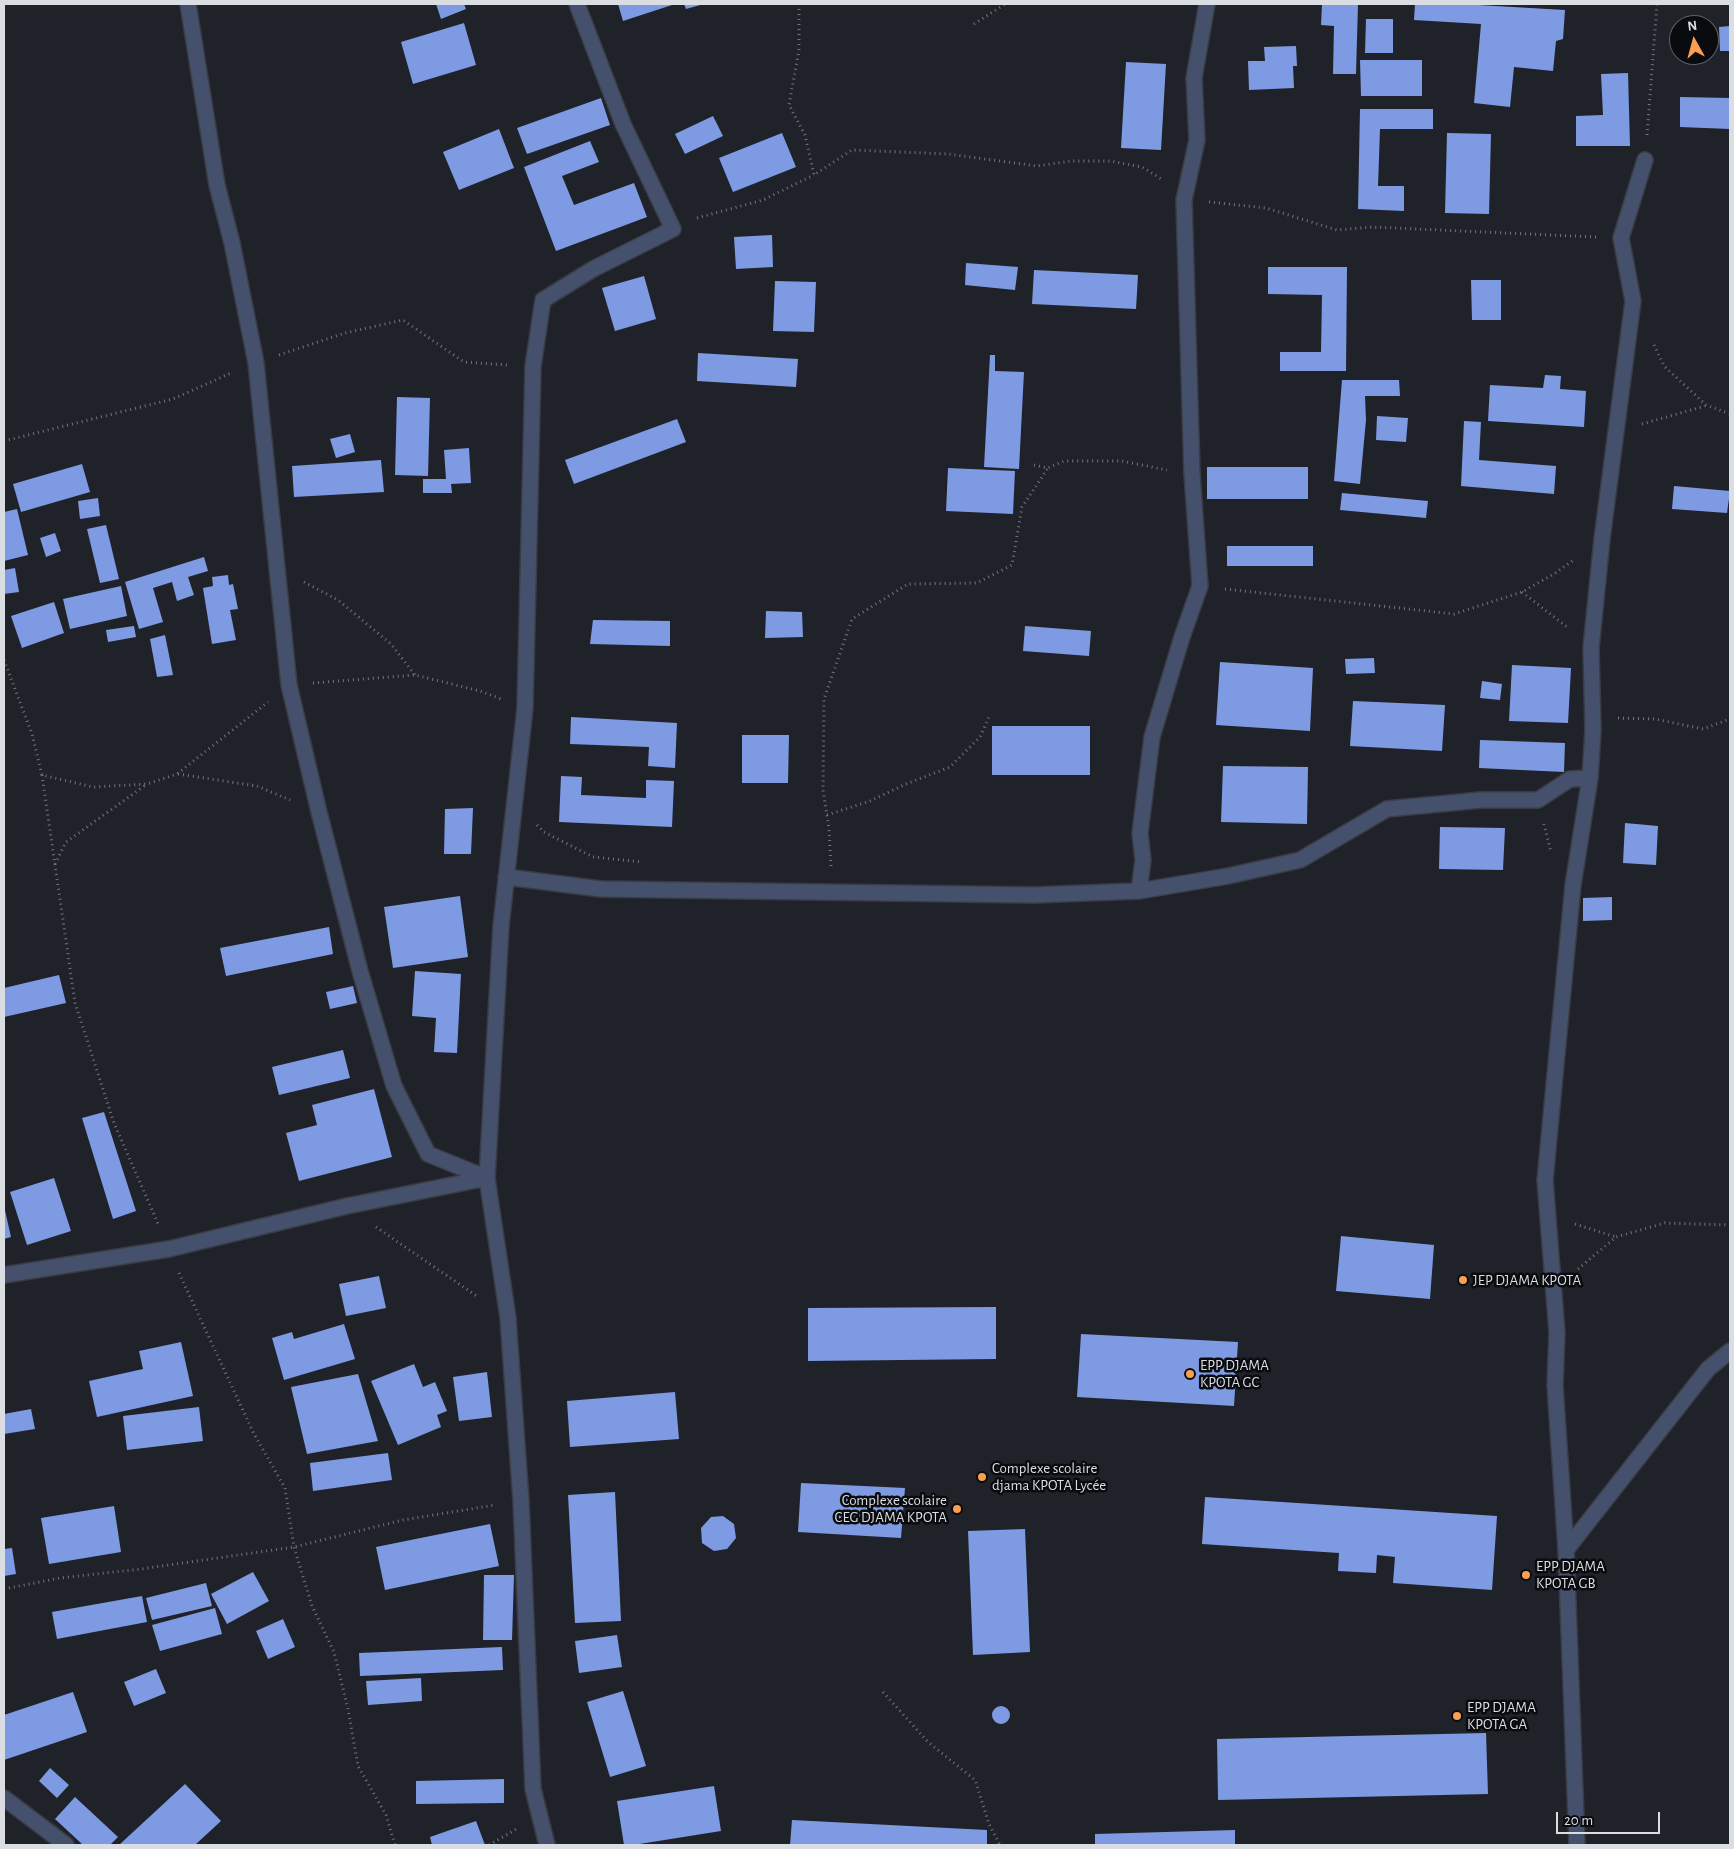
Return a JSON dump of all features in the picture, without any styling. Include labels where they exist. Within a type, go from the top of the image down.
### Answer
[{"type":"street","points":[[188,4],[217,185],[232,243],[256,363],[289,685],[319,812],[360,971],[394,1086],[428,1154],[487,1178]]},
{"type":"street","points":[[547,1845],[533,1789],[521,1501],[508,1318],[487,1178],[501,926],[525,708],[533,366],[543,300],[593,269],[674,229],[623,124],[577,4]]},
{"type":"street","points":[[1139,891],[1143,860],[1140,833],[1152,737],[1182,637],[1200,586],[1192,474],[1184,200],[1198,140],[1194,78],[1207,4]]},
{"type":"street","points":[[1577,1845],[1566,1550],[1555,1385],[1557,1333],[1545,1180],[1573,884],[1590,778],[1593,730],[1591,648],[1602,539],[1633,301],[1621,238],[1644,160]]},
{"type":"street","points":[[506,877],[601,889],[1034,895],[1139,891],[1228,876],[1300,860],[1387,810],[1481,800],[1538,800],[1570,779],[1590,778]]},
{"type":"street","points":[[4,1275],[169,1249],[347,1206],[487,1178]]},
{"type":"street","points":[[1566,1550],[1708,1369],[1730,1351]]},
{"type":"street","points":[[4,1798],[66,1845]]},
{"type":"path","points":[[799,4],[799,50],[789,105],[805,135],[814,175]]},
{"type":"path","points":[[974,24],[1006,4]]},
{"type":"path","points":[[1644,160],[1657,4]]},
{"type":"path","points":[[674,229],[700,216],[763,200],[814,175],[852,150],[948,154],[1037,166],[1071,160],[1110,161],[1142,167],[1165,181],[1184,200],[1266,208],[1337,230],[1372,227],[1621,238]]},
{"type":"path","points":[[1652,342],[1664,366],[1706,405],[1730,414]]},
{"type":"path","points":[[1616,431],[1706,405]]},
{"type":"path","points":[[832,892],[829,829],[824,790],[824,699],[852,619],[908,584],[977,582],[1012,565],[1022,507],[1048,468],[1064,461],[1122,462],[1192,474]]},
{"type":"path","points":[[1034,465],[1048,468]]},
{"type":"path","points":[[1200,586],[1454,614],[1522,592],[1554,574],[1602,539]]},
{"type":"path","points":[[277,568],[338,600],[391,644],[415,674]]},
{"type":"path","points":[[1522,592],[1563,622],[1591,648]]},
{"type":"path","points":[[4,660],[32,734],[42,775],[75,1003],[114,1123],[202,1323],[254,1434],[285,1488],[294,1546],[312,1606],[334,1652],[348,1709],[358,1766],[386,1815],[395,1845]]},
{"type":"path","points":[[42,775],[93,787],[147,784],[177,774],[289,685],[415,674],[480,691],[525,708]]},
{"type":"path","points":[[827,815],[870,801],[906,784],[950,767],[980,737],[989,717]]},
{"type":"path","points":[[1593,730],[1618,718],[1654,719],[1703,728],[1730,719]]},
{"type":"path","points":[[177,774],[258,786],[319,812]]},
{"type":"path","points":[[55,864],[66,842],[147,784]]},
{"type":"path","points":[[514,802],[544,832],[594,857],[647,862]]},
{"type":"path","points":[[347,1206],[508,1318]]},
{"type":"path","points":[[1548,1215],[1616,1237]]},
{"type":"path","points":[[1576,1272],[1616,1237],[1665,1222],[1730,1225]]},
{"type":"path","points":[[4,1589],[60,1578],[141,1569],[294,1546],[403,1520],[521,1501]]},
{"type":"path","points":[[883,1692],[928,1742],[975,1780],[989,1824],[1000,1845]]},
{"type":"path","points":[[489,1845],[540,1814]]},
{"type":"building","points":[[436,4],[464,4],[466,9],[441,19]]},
{"type":"building","points":[[618,4],[671,4],[672,5],[623,21]]},
{"type":"building","points":[[684,4],[704,4],[686,9]]},
{"type":"building","points":[[1322,4],[1358,4],[1356,74],[1333,74],[1334,26],[1321,25]]},
{"type":"building","points":[[1415,4],[1461,4],[1565,10],[1563,39],[1556,41],[1553,71],[1514,67],[1510,107],[1474,103],[1481,24],[1414,20]]},
{"type":"building","points":[[1366,19],[1393,19],[1393,53],[1365,53]]},
{"type":"building","points":[[464,23],[476,65],[413,84],[401,42]]},
{"type":"building","points":[[1730,26],[1730,51],[1720,51],[1719,27]]},
{"type":"building","points":[[1296,46],[1297,66],[1293,66],[1294,88],[1249,90],[1248,61],[1265,61],[1264,47]]},
{"type":"building","points":[[1360,60],[1422,60],[1422,96],[1361,96]]},
{"type":"building","points":[[1126,62],[1166,64],[1161,150],[1121,148]]},
{"type":"building","points":[[1628,73],[1630,146],[1576,146],[1576,116],[1603,115],[1601,74]]},
{"type":"building","points":[[1680,97],[1730,98],[1730,129],[1680,127]]},
{"type":"building","points":[[601,98],[610,125],[527,154],[517,128]]},
{"type":"building","points":[[1360,109],[1433,109],[1433,129],[1380,129],[1378,186],[1404,186],[1404,211],[1358,209]]},
{"type":"building","points":[[713,116],[723,136],[685,154],[675,134]]},
{"type":"building","points":[[499,129],[514,168],[459,190],[443,152]]},
{"type":"building","points":[[782,133],[796,167],[733,192],[719,158]]},
{"type":"building","points":[[1447,133],[1491,134],[1489,214],[1445,213]]},
{"type":"building","points":[[590,141],[599,162],[562,176],[574,205],[634,183],[647,217],[556,251],[524,167]]},
{"type":"building","points":[[772,235],[773,267],[736,269],[734,237]]},
{"type":"building","points":[[966,263],[1018,267],[1015,290],[965,285]]},
{"type":"building","points":[[1268,267],[1347,267],[1346,371],[1280,371],[1280,352],[1321,352],[1322,295],[1268,294]]},
{"type":"building","points":[[1034,270],[1138,275],[1136,309],[1032,304]]},
{"type":"building","points":[[644,276],[656,319],[615,331],[602,288]]},
{"type":"building","points":[[1471,280],[1501,280],[1501,320],[1472,320]]},
{"type":"building","points":[[775,281],[816,282],[814,332],[773,331]]},
{"type":"building","points":[[698,353],[798,359],[796,387],[697,381]]},
{"type":"building","points":[[990,355],[995,355],[995,371],[1024,372],[1019,469],[984,467]]},
{"type":"building","points":[[1545,375],[1561,376],[1560,389],[1586,391],[1584,427],[1488,421],[1490,385],[1543,388]]},
{"type":"building","points":[[1342,380],[1399,380],[1400,396],[1365,396],[1366,420],[1360,484],[1334,481]]},
{"type":"building","points":[[397,397],[430,398],[428,476],[395,475]]},
{"type":"building","points":[[1377,416],[1408,418],[1406,442],[1376,440]]},
{"type":"building","points":[[677,419],[686,442],[574,484],[565,460]]},
{"type":"building","points":[[1464,421],[1481,422],[1479,460],[1556,466],[1554,494],[1461,486]]},
{"type":"building","points":[[350,434],[355,452],[336,458],[330,439]]},
{"type":"building","points":[[469,448],[471,483],[451,484],[452,493],[423,493],[423,479],[446,479],[444,450]]},
{"type":"building","points":[[381,460],[384,492],[294,497],[292,466]]},
{"type":"building","points":[[82,464],[90,492],[21,512],[13,484]]},
{"type":"building","points":[[1207,467],[1308,467],[1308,499],[1207,499]]},
{"type":"building","points":[[948,468],[1015,471],[1013,514],[946,511]]},
{"type":"building","points":[[1674,486],[1730,491],[1727,513],[1672,509]]},
{"type":"building","points":[[1342,493],[1428,501],[1426,518],[1340,510]]},
{"type":"building","points":[[98,498],[100,516],[80,519],[78,501]]},
{"type":"building","points":[[17,509],[28,555],[4,561],[4,512]]},
{"type":"building","points":[[106,525],[119,579],[100,583],[87,529]]},
{"type":"building","points":[[55,533],[61,551],[46,557],[40,538]]},
{"type":"building","points":[[1227,546],[1313,546],[1313,566],[1227,566]]},
{"type":"building","points":[[204,557],[208,571],[188,577],[194,595],[177,601],[172,582],[153,588],[163,622],[139,629],[125,582]]},
{"type":"building","points":[[15,568],[19,592],[4,594],[4,570]]},
{"type":"building","points":[[228,575],[229,585],[233,584],[238,609],[230,610],[236,640],[212,644],[203,588],[213,586],[212,577]]},
{"type":"building","points":[[121,586],[127,616],[70,629],[63,599]]},
{"type":"building","points":[[54,602],[64,633],[22,648],[11,616]]},
{"type":"building","points":[[766,611],[802,612],[803,637],[765,638]]},
{"type":"building","points":[[593,620],[670,621],[670,646],[590,644]]},
{"type":"building","points":[[134,626],[136,637],[108,642],[106,630]]},
{"type":"building","points":[[1025,626],[1091,631],[1089,656],[1023,651]]},
{"type":"building","points":[[165,635],[173,675],[157,677],[150,639]]},
{"type":"building","points":[[1374,658],[1375,673],[1346,674],[1345,659]]},
{"type":"building","points":[[1220,662],[1313,668],[1310,731],[1216,725]]},
{"type":"building","points":[[1512,665],[1571,668],[1568,723],[1509,721]]},
{"type":"building","points":[[1482,681],[1502,684],[1500,700],[1480,698]]},
{"type":"building","points":[[1353,701],[1445,705],[1442,751],[1350,746]]},
{"type":"building","points":[[571,717],[677,723],[675,768],[648,766],[649,747],[570,744]]},
{"type":"building","points":[[992,726],[1090,726],[1090,775],[992,775]]},
{"type":"building","points":[[742,735],[789,735],[788,783],[742,783]]},
{"type":"building","points":[[1480,740],[1565,743],[1564,772],[1479,768]]},
{"type":"building","points":[[1223,766],[1308,767],[1307,824],[1221,822]]},
{"type":"building","points":[[561,776],[582,777],[581,795],[646,798],[646,780],[674,781],[672,827],[559,822]]},
{"type":"building","points":[[473,808],[471,854],[444,854],[445,809]]},
{"type":"building","points":[[1625,823],[1658,826],[1656,865],[1623,863]]},
{"type":"building","points":[[1440,827],[1505,828],[1503,870],[1439,869]]},
{"type":"building","points":[[460,896],[468,957],[393,968],[384,907]]},
{"type":"building","points":[[1612,897],[1612,920],[1583,921],[1583,898]]},
{"type":"building","points":[[329,927],[333,954],[226,976],[220,948]]},
{"type":"building","points":[[415,971],[461,974],[457,1053],[434,1052],[436,1018],[412,1016]]},
{"type":"building","points":[[59,975],[66,1003],[4,1017],[4,988]]},
{"type":"building","points":[[353,986],[357,1003],[330,1009],[326,992]]},
{"type":"building","points":[[343,1050],[350,1078],[279,1095],[272,1067]]},
{"type":"building","points":[[374,1089],[392,1157],[299,1181],[286,1133],[317,1125],[312,1105]]},
{"type":"building","points":[[104,1112],[136,1211],[113,1219],[82,1118]]},
{"type":"building","points":[[54,1178],[71,1231],[27,1245],[10,1192]]},
{"type":"building","points":[[4,1206],[11,1237],[4,1239]]},
{"type":"building","points":[[1341,1236],[1434,1245],[1430,1299],[1336,1291]]},
{"type":"building","points":[[379,1276],[386,1308],[346,1316],[339,1284]]},
{"type":"building","points":[[996,1307],[996,1359],[808,1361],[808,1308]]},
{"type":"building","points":[[344,1324],[355,1359],[284,1380],[272,1338],[292,1332],[294,1339]]},
{"type":"building","points":[[1081,1334],[1238,1342],[1234,1406],[1077,1397]]},
{"type":"building","points":[[181,1342],[193,1396],[97,1417],[89,1381],[143,1369],[139,1351]]},
{"type":"building","points":[[414,1364],[423,1387],[435,1382],[447,1411],[437,1415],[441,1427],[398,1445],[371,1381]]},
{"type":"building","points":[[487,1372],[492,1417],[459,1421],[453,1377]]},
{"type":"building","points":[[358,1374],[378,1441],[307,1454],[291,1387]]},
{"type":"building","points":[[675,1392],[679,1439],[570,1447],[567,1401]]},
{"type":"building","points":[[199,1407],[203,1441],[127,1450],[123,1416]]},
{"type":"building","points":[[31,1409],[35,1429],[4,1434],[4,1414]]},
{"type":"building","points":[[388,1453],[392,1480],[313,1491],[310,1463]]},
{"type":"building","points":[[801,1483],[905,1488],[901,1538],[798,1532]]},
{"type":"building","points":[[615,1492],[621,1621],[575,1623],[568,1495]]},
{"type":"building","points":[[1205,1497],[1497,1516],[1492,1590],[1393,1583],[1395,1557],[1377,1555],[1376,1573],[1338,1571],[1339,1553],[1202,1544]]},
{"type":"building","points":[[114,1506],[121,1552],[49,1564],[41,1518]]},
{"type":"building","points":[[723,1516],[734,1524],[736,1538],[727,1549],[714,1551],[702,1543],[701,1528],[711,1517]]},
{"type":"building","points":[[490,1524],[499,1566],[385,1590],[376,1547]]},
{"type":"building","points":[[1025,1529],[1030,1652],[973,1655],[968,1531]]},
{"type":"building","points":[[12,1548],[16,1574],[4,1576],[4,1549]]},
{"type":"building","points":[[253,1572],[269,1601],[227,1624],[211,1594]]},
{"type":"building","points":[[484,1575],[514,1575],[512,1640],[483,1640]]},
{"type":"building","points":[[206,1583],[212,1606],[152,1620],[146,1598]]},
{"type":"building","points":[[142,1596],[147,1622],[57,1639],[52,1612]]},
{"type":"building","points":[[215,1608],[222,1634],[160,1651],[152,1625]]},
{"type":"building","points":[[283,1619],[295,1647],[268,1659],[256,1631]]},
{"type":"building","points":[[617,1635],[622,1667],[579,1673],[575,1641]]},
{"type":"building","points":[[502,1647],[503,1670],[360,1676],[359,1653]]},
{"type":"building","points":[[156,1669],[166,1693],[134,1706],[124,1682]]},
{"type":"building","points":[[421,1678],[422,1701],[368,1705],[366,1681]]},
{"type":"building","points":[[623,1691],[646,1766],[610,1777],[587,1702]]},
{"type":"building","points":[[73,1692],[87,1732],[4,1760],[4,1715]]},
{"type":"building","points":[[1001,1706],[1007,1709],[1010,1715],[1007,1721],[1001,1724],[995,1721],[992,1715],[995,1709]]},
{"type":"building","points":[[1486,1733],[1488,1794],[1218,1800],[1217,1739]]},
{"type":"building","points":[[50,1768],[69,1785],[57,1798],[39,1781]]},
{"type":"building","points":[[504,1779],[504,1803],[416,1804],[416,1781]]},
{"type":"building","points":[[185,1784],[221,1821],[195,1845],[119,1845]]},
{"type":"building","points":[[714,1786],[721,1831],[624,1845],[617,1801]]},
{"type":"building","points":[[75,1797],[118,1837],[110,1845],[83,1845],[55,1819]]},
{"type":"building","points":[[792,1820],[987,1830],[987,1845],[790,1845]]},
{"type":"building","points":[[476,1821],[485,1845],[432,1845],[430,1837]]},
{"type":"building","points":[[1235,1830],[1235,1845],[1095,1845],[1095,1834]]},
{"type":"place","name":"JEP DJAMA KPOTA","points":[[1463,1280]]},
{"type":"place","name":"EPP DJAMA KPOTA GC","points":[[1190,1374]]},
{"type":"place","name":"Complexe scolaire djama KPOTA Lycée","points":[[982,1477]]},
{"type":"place","name":"Complexe scolaire CEG DJAMA KPOTA","points":[[957,1509]]},
{"type":"place","name":"EPP DJAMA KPOTA GB","points":[[1526,1575]]},
{"type":"place","name":"EPP DJAMA KPOTA GA","points":[[1457,1716]]}]
